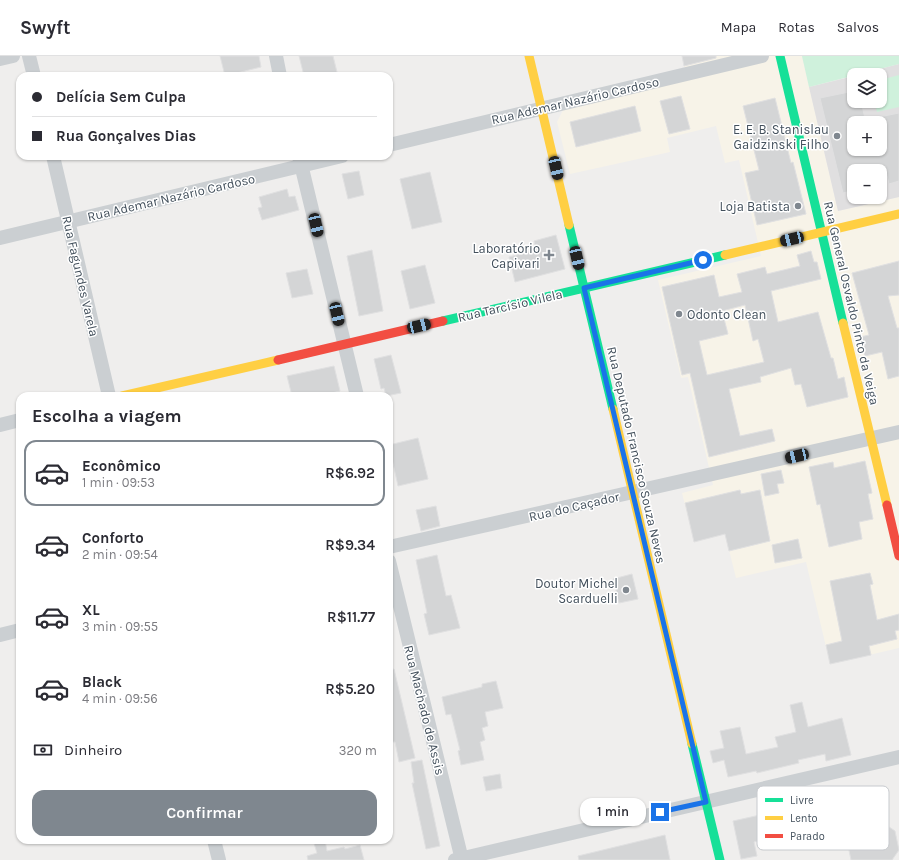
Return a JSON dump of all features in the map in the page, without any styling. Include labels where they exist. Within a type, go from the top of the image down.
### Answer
[{"type":"street","points":[[0,59],[13,56]]},
{"type":"street","points":[[29,56],[33,72]]},
{"type":"street","points":[[276,56],[279,72]]},
{"type":"street","name":"Rua Deputado Francisco Souza Neves","points":[[529,56],[720,860]]},
{"type":"street","name":"Rua Ademar Nazário Cardoso","points":[[393,144],[762,56]]},
{"type":"street","name":"Rua General Osvaldo Pinto da Veiga","points":[[780,56],[899,556]]},
{"type":"street","name":"Rua Fagundes Varela","points":[[54,160],[108,392]]},
{"type":"street","points":[[300,161],[356,392]]},
{"type":"street","name":"Rua Ademar Nazário Cardoso","points":[[0,238],[300,161]]},
{"type":"street","name":"Rua Tarcísio Vilela","points":[[139,392],[899,214]]},
{"type":"street","points":[[0,424],[16,421]]},
{"type":"street","name":"Rua do Caçador","points":[[393,546],[899,432]]},
{"type":"street","name":"Rua Machado de Assis","points":[[393,578],[460,860]]},
{"type":"street","points":[[0,635],[16,631]]},
{"type":"street","points":[[775,786],[899,757]]},
{"type":"street","points":[[460,860],[757,790]]},
{"type":"street","points":[[215,844],[219,860]]},
{"type":"shaded area","points":[[682,56],[802,56],[838,211],[868,204],[887,204],[887,200],[899,197],[899,648],[830,664],[806,562],[736,578],[725,534],[694,542],[682,493],[713,485],[688,377],[681,378],[658,280],[761,256],[739,160],[725,163],[716,126],[667,138],[670,152],[570,174],[557,122],[563,110],[687,80]]},
{"type":"shaded area","name":"E. E. B. Stanislau Gaidzinski Filho","points":[[899,64],[899,197],[887,200],[887,164],[847,164],[847,204],[868,204],[838,211],[809,87],[847,78],[847,108],[887,108],[887,68],[883,68]]},
{"type":"green space","points":[[802,56],[899,56],[899,64],[883,68],[847,68],[847,77],[809,87]]},
{"type":"green space","points":[[899,75],[899,107],[877,112],[876,108],[887,108],[887,78]]},
{"type":"building","points":[[220,56],[259,56],[261,67],[241,72],[224,72]]},
{"type":"building","points":[[299,56],[333,56],[337,72],[303,72]]},
{"type":"building","points":[[682,56],[716,56],[716,58],[684,66]]},
{"type":"building","points":[[847,92],[847,108],[863,108],[864,116],[847,116],[847,156],[887,156],[887,116],[884,116],[899,113],[899,181],[889,184],[887,164],[847,164],[847,192],[843,193],[820,98]]},
{"type":"building","points":[[681,96],[690,129],[669,134],[660,101]]},
{"type":"building","points":[[775,98],[791,163],[793,162],[806,214],[757,225],[745,173],[759,170],[743,106]]},
{"type":"building","points":[[635,106],[641,131],[576,147],[570,122]]},
{"type":"building","points":[[359,171],[364,195],[348,199],[342,174]]},
{"type":"building","points":[[430,172],[442,222],[412,229],[400,179]]},
{"type":"building","points":[[287,189],[289,197],[295,196],[299,210],[262,220],[258,208],[262,207],[259,197]]},
{"type":"building","points":[[556,235],[565,269],[515,282],[509,257],[536,250],[534,241]]},
{"type":"building","points":[[372,250],[383,311],[359,316],[347,256]]},
{"type":"building","points":[[811,251],[814,262],[817,262],[821,279],[771,291],[778,322],[818,312],[831,358],[833,358],[838,379],[844,377],[848,397],[807,407],[801,384],[795,385],[791,368],[760,377],[761,382],[729,389],[740,436],[772,429],[775,441],[709,457],[690,373],[682,375],[662,287],[714,275],[719,297],[742,292],[737,274],[765,267],[767,274],[800,266],[797,255]],"holes":[[[745,305],[753,341],[758,339],[764,362],[707,375],[699,341],[728,334],[722,311]]]},
{"type":"building","points":[[899,261],[899,295],[888,296],[897,328],[899,328],[899,376],[888,379],[882,352],[865,356],[860,337],[869,335],[852,273]]},
{"type":"building","points":[[425,265],[435,303],[410,309],[401,271]]},
{"type":"building","points":[[307,269],[313,294],[292,298],[286,273]]},
{"type":"building","points":[[391,355],[401,393],[393,395],[393,392],[385,392],[384,388],[381,389],[374,359]]},
{"type":"building","points":[[334,366],[340,391],[291,392],[287,376]]},
{"type":"building","points":[[418,438],[428,479],[398,486],[393,463],[393,444]]},
{"type":"building","points":[[865,461],[872,493],[868,494],[873,519],[859,522],[862,539],[829,547],[820,504],[817,505],[809,467],[833,462],[834,468]]},
{"type":"building","points":[[781,470],[784,483],[777,484],[779,493],[765,496],[761,474]]},
{"type":"building","points":[[740,490],[741,494],[760,490],[770,541],[729,551],[725,534],[694,542],[685,503]]},
{"type":"building","points":[[436,506],[440,526],[421,531],[416,510]]},
{"type":"building","points":[[798,539],[802,558],[775,563],[772,545]]},
{"type":"building","points":[[437,555],[446,596],[451,595],[460,628],[429,635],[424,614],[427,613],[416,560]]},
{"type":"building","points":[[870,573],[873,584],[870,585],[877,620],[899,614],[899,630],[895,631],[897,639],[869,646],[871,655],[830,664],[826,645],[842,641],[830,581]]},
{"type":"building","name":"Doutor Michel Scarduelli","points":[[632,574],[638,599],[619,603],[613,579]]},
{"type":"building","points":[[393,669],[415,758],[399,762],[395,742],[393,742]]},
{"type":"building","points":[[496,681],[503,708],[485,712],[488,726],[482,728],[485,740],[480,742],[484,760],[461,765],[458,751],[460,750],[451,714],[446,715],[442,697],[482,687],[482,684]]},
{"type":"building","points":[[802,702],[808,727],[842,718],[851,755],[826,761],[825,754],[798,760],[799,763],[757,773],[756,771],[728,777],[724,760],[713,763],[710,751],[724,748],[720,731],[740,727],[746,754],[778,747],[775,737],[796,732],[790,705]]},
{"type":"building","points":[[422,760],[440,846],[426,849],[412,783],[414,783],[411,762]]},
{"type":"building","points":[[500,774],[502,788],[486,791],[483,777]]},
{"type":"building","points":[[757,816],[757,841],[754,842],[757,856],[741,859],[733,821]]},
{"type":"building","points":[[889,827],[895,831],[899,850],[892,860],[851,860],[849,850],[889,850]]},
{"type":"building","points":[[665,835],[670,860],[579,860],[578,856]]},
{"type":"building","points":[[314,844],[326,844],[327,851],[344,847],[345,849],[360,845],[364,860],[308,860],[307,856],[317,853]]},
{"type":"traffic: fast","points":[[780,56],[843,323]]},
{"type":"traffic: fast","points":[[569,225],[613,409]]},
{"type":"traffic: fast","points":[[443,321],[725,255]]},
{"type":"traffic: fast","points":[[692,744],[720,860]]},
{"type":"traffic: slow","points":[[529,56],[569,225]]},
{"type":"traffic: slow","points":[[725,255],[899,214]]},
{"type":"traffic: slow","points":[[843,323],[887,505]]},
{"type":"traffic: slow","points":[[139,392],[278,360]]},
{"type":"traffic: slow","points":[[613,409],[692,744]]},
{"type":"traffic: jam","points":[[278,360],[443,321]]},
{"type":"traffic: jam","points":[[887,505],[899,556]]},
{"type":"place","name":"E. E. B. Stanislau Gaidzinski Filho","points":[[837,136]]},
{"type":"place","name":"Loja Batista","points":[[798,206]]},
{"type":"place","name":"Laboratório Capivari","points":[[549,255]]},
{"type":"place","name":"Odonto Clean","points":[[679,314]]},
{"type":"place","name":"Doutor Michel Scarduelli","points":[[626,590]]},
{"type":"route","points":[[660,812],[706,802],[584,288],[703,260]]}]
